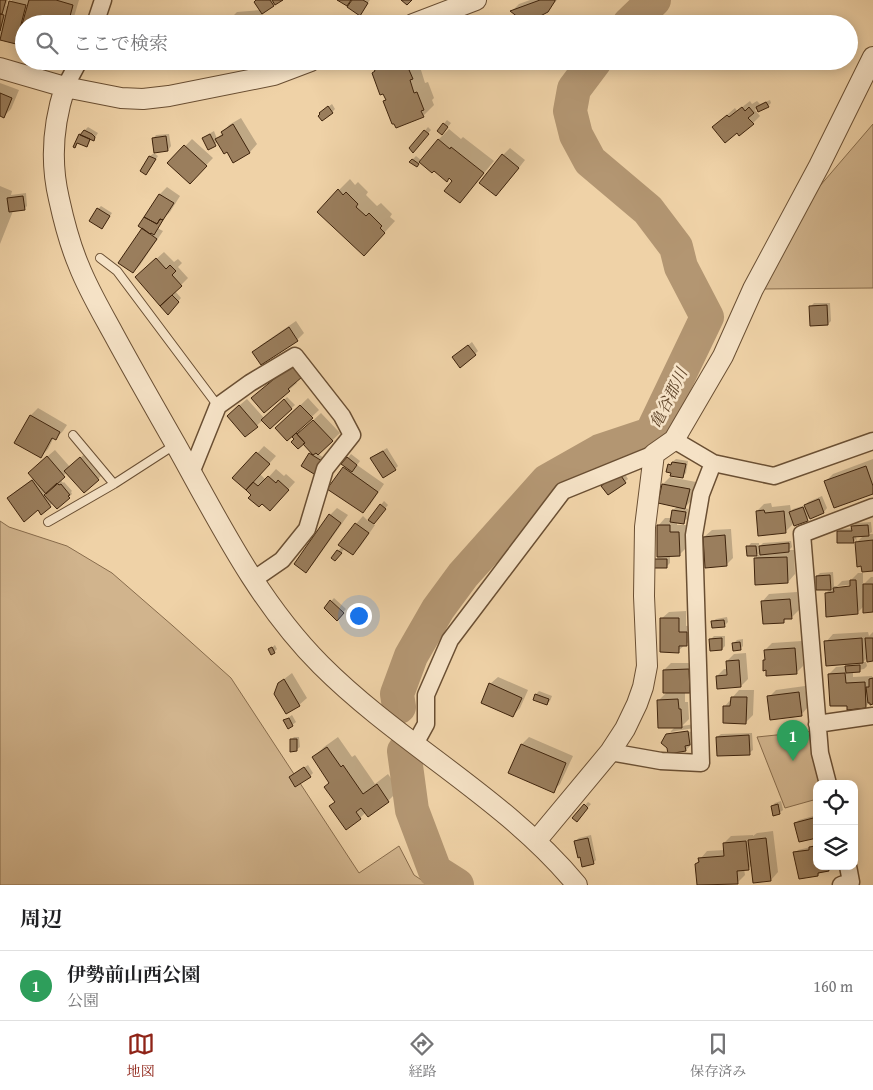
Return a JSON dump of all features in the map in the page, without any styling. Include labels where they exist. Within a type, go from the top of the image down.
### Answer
[{"type":"street","points":[[98,15],[103,0]]},
{"type":"street","points":[[437,15],[476,0]]},
{"type":"street","points":[[415,744],[426,724],[426,695],[450,640],[563,491],[654,454],[674,440],[723,356],[753,289],[819,166],[873,58]]},
{"type":"street","points":[[0,68],[65,87],[121,98],[143,99],[169,96],[274,75],[287,70]]},
{"type":"street","points":[[74,70],[65,87],[60,104],[53,156],[58,198],[78,264],[95,300],[211,509],[253,580],[282,620],[319,662],[355,697],[483,795],[536,841],[577,885]]},
{"type":"street","points":[[191,473],[218,406],[250,382],[294,356],[342,416],[352,435],[325,469],[307,529],[282,560],[253,580]]},
{"type":"street","points":[[674,440],[713,463],[774,476],[873,441]]},
{"type":"street","points":[[536,841],[610,752],[638,704],[647,666],[644,596],[645,527],[654,454]]},
{"type":"street","points":[[610,752],[660,761],[701,763],[694,536],[701,494],[713,463]]},
{"type":"street","points":[[827,780],[820,753],[817,724],[802,534],[873,507]]},
{"type":"street","points":[[817,724],[873,716]]},
{"type":"street","points":[[841,885],[852,882],[849,870]]},
{"type":"lane","points":[[100,258],[117,271],[218,406]]},
{"type":"lane","points":[[73,434],[114,484]]},
{"type":"lane","points":[[48,522],[114,484],[176,444]]},
{"type":"shaded area","points":[[873,124],[873,288],[762,289],[807,201]]},
{"type":"shaded area","points":[[0,521],[9,527],[67,546],[112,573],[231,678],[359,873],[399,846],[414,875],[429,885],[0,885]]},
{"type":"shaded area","points":[[815,731],[821,780],[813,780],[813,800],[785,808],[757,737]]},
{"type":"building","points":[[0,0],[6,0],[2,14],[0,14]]},
{"type":"building","points":[[29,0],[56,0],[73,5],[70,15],[25,15]]},
{"type":"building","points":[[256,0],[270,0],[274,6],[262,14],[254,2]]},
{"type":"building","points":[[272,0],[283,0],[275,5]]},
{"type":"building","points":[[337,0],[351,0],[347,6]]},
{"type":"building","points":[[352,0],[363,0],[368,3],[361,15],[347,7]]},
{"type":"building","points":[[401,0],[412,0],[407,5]]},
{"type":"building","points":[[540,0],[555,0],[548,12],[542,15],[515,15],[510,11]]},
{"type":"building","points":[[9,1],[26,5],[23,15],[15,15],[15,44],[0,40]]},
{"type":"building","points":[[0,14],[4,15],[0,31]]},
{"type":"building","points":[[409,70],[413,79],[410,80],[414,93],[417,92],[424,110],[421,111],[424,117],[396,128],[392,124],[383,101],[386,100],[383,94],[380,95],[372,73],[375,71]]},
{"type":"building","points":[[0,93],[12,98],[4,118],[0,116]]},
{"type":"building","points":[[766,102],[769,107],[758,112],[756,107]]},
{"type":"building","points":[[328,106],[333,113],[322,121],[318,116],[319,113]]},
{"type":"building","points":[[742,107],[745,111],[749,107],[754,113],[748,118],[754,124],[739,136],[737,133],[725,143],[712,127],[727,115],[729,117]]},
{"type":"building","points":[[443,123],[448,127],[442,135],[437,131]]},
{"type":"building","points":[[233,124],[250,153],[233,163],[227,152],[224,154],[215,139],[223,135],[221,132]]},
{"type":"building","points":[[84,130],[95,137],[94,141],[80,135]]},
{"type":"building","points":[[424,130],[429,134],[413,153],[409,148]]},
{"type":"building","points":[[79,134],[90,139],[87,147],[77,143],[75,148],[73,147]]},
{"type":"building","points":[[210,134],[216,146],[208,150],[202,138]]},
{"type":"building","points":[[166,136],[168,151],[154,153],[152,138]]},
{"type":"building","points":[[438,139],[484,173],[460,203],[444,191],[452,181],[449,178],[447,182],[419,162]]},
{"type":"building","points":[[184,145],[207,166],[190,184],[167,163]]},
{"type":"building","points":[[502,154],[519,168],[496,196],[479,183]]},
{"type":"building","points":[[149,156],[156,159],[146,175],[140,171]]},
{"type":"building","points":[[412,159],[419,164],[417,167],[409,162]]},
{"type":"building","points":[[338,189],[343,195],[346,192],[358,204],[356,207],[366,216],[369,213],[382,226],[380,228],[385,233],[364,256],[317,212]]},
{"type":"building","points":[[159,194],[174,203],[163,220],[160,219],[157,224],[144,217]]},
{"type":"building","points":[[23,196],[25,210],[9,212],[7,198]]},
{"type":"building","points":[[97,208],[110,216],[102,229],[89,221]]},
{"type":"building","points":[[144,217],[157,224],[160,219],[163,220],[154,235],[138,226]]},
{"type":"building","points":[[142,228],[157,239],[133,273],[118,263]]},
{"type":"building","points":[[156,258],[166,269],[170,265],[176,271],[172,275],[182,286],[160,306],[135,277]]},
{"type":"building","points":[[172,295],[179,302],[168,315],[160,306]]},
{"type":"building","points":[[827,305],[828,325],[810,326],[809,306]]},
{"type":"building","points":[[289,327],[298,341],[261,365],[252,352]]},
{"type":"building","points":[[468,345],[476,355],[460,368],[452,357]]},
{"type":"building","points":[[291,365],[302,377],[288,389],[290,391],[264,413],[251,398]]},
{"type":"building","points":[[284,399],[292,409],[270,429],[261,420]]},
{"type":"building","points":[[239,405],[258,427],[245,437],[227,416]]},
{"type":"building","points":[[300,405],[313,418],[287,441],[275,428]]},
{"type":"building","points":[[30,415],[60,432],[56,440],[52,438],[41,458],[14,443]]},
{"type":"building","points":[[313,420],[333,441],[318,455],[316,453],[313,455],[297,434]]},
{"type":"building","points":[[296,433],[305,443],[298,449],[291,442],[294,439],[292,437]]},
{"type":"building","points":[[383,451],[396,470],[383,478],[370,458]]},
{"type":"building","points":[[256,452],[270,464],[246,490],[232,478]]},
{"type":"building","points":[[309,453],[322,461],[314,474],[301,466]]},
{"type":"building","points":[[47,456],[65,477],[46,494],[28,473]]},
{"type":"building","points":[[80,457],[99,480],[84,493],[64,471]]},
{"type":"building","points":[[347,457],[357,465],[352,472],[341,464]]},
{"type":"building","points":[[672,462],[686,464],[683,478],[670,476],[671,473],[666,472],[668,464],[671,465]]},
{"type":"building","points":[[866,466],[873,486],[873,494],[834,508],[824,481]]},
{"type":"building","points":[[343,467],[378,492],[363,513],[327,489]]},
{"type":"building","points":[[619,473],[626,483],[608,495],[601,486]]},
{"type":"building","points":[[268,476],[276,483],[278,480],[289,490],[270,511],[262,504],[259,507],[248,498],[251,495],[246,490],[253,482],[258,486]]},
{"type":"building","points":[[32,480],[51,507],[41,515],[38,510],[24,522],[7,498]]},
{"type":"building","points":[[57,483],[61,484],[70,495],[68,496],[70,498],[57,509],[44,495]]},
{"type":"building","points":[[662,484],[690,489],[685,509],[658,503]]},
{"type":"building","points":[[819,499],[824,513],[810,519],[804,505]]},
{"type":"building","points":[[380,504],[386,509],[374,524],[368,520]]},
{"type":"building","points":[[803,507],[808,521],[794,526],[789,512]]},
{"type":"building","points":[[672,510],[686,512],[684,524],[670,522]]},
{"type":"building","points":[[764,510],[765,513],[784,511],[786,533],[758,536],[756,511]]},
{"type":"building","points":[[329,514],[341,523],[306,573],[294,564]]},
{"type":"building","points":[[355,523],[369,533],[353,555],[338,545]]},
{"type":"building","points":[[657,525],[670,525],[670,532],[679,532],[680,556],[657,557]]},
{"type":"building","points":[[868,525],[869,536],[853,537],[854,543],[837,543],[837,531],[852,531],[851,526]]},
{"type":"building","points":[[725,535],[727,566],[705,568],[703,537]]},
{"type":"building","points":[[873,540],[873,571],[862,572],[861,566],[857,567],[855,542]]},
{"type":"building","points":[[789,543],[789,552],[760,555],[759,546]]},
{"type":"building","points":[[746,546],[756,546],[757,556],[747,556]]},
{"type":"building","points":[[337,550],[342,553],[335,561],[331,558]]},
{"type":"building","points":[[787,557],[788,583],[755,585],[754,558]]},
{"type":"building","points":[[654,559],[667,559],[667,568],[654,568]]},
{"type":"building","points":[[830,575],[831,590],[816,590],[816,576]]},
{"type":"building","points":[[850,580],[856,580],[858,614],[826,617],[825,593],[834,592],[833,588],[850,586]]},
{"type":"building","points":[[863,584],[873,584],[873,612],[863,613]]},
{"type":"building","points":[[790,599],[792,619],[784,619],[784,623],[763,624],[761,601]]},
{"type":"building","points":[[330,600],[344,613],[337,621],[324,608]]},
{"type":"building","points":[[660,618],[679,618],[679,632],[687,632],[687,646],[679,646],[679,653],[660,652]]},
{"type":"building","points":[[724,620],[725,627],[712,628],[711,621]]},
{"type":"building","points":[[722,638],[722,650],[710,651],[709,639]]},
{"type":"building","points":[[862,638],[863,663],[826,666],[824,641]]},
{"type":"building","points":[[865,638],[873,638],[873,661],[867,662]]},
{"type":"building","points":[[740,642],[741,650],[733,651],[732,643]]},
{"type":"building","points":[[272,647],[275,653],[271,655],[268,649]]},
{"type":"building","points":[[795,648],[797,674],[766,676],[766,670],[763,671],[764,650]]},
{"type":"building","points":[[739,660],[741,687],[717,689],[716,676],[727,675],[726,661]]},
{"type":"building","points":[[860,665],[860,672],[846,673],[845,666]]},
{"type":"building","points":[[689,669],[690,693],[663,693],[663,670]]},
{"type":"building","points":[[845,673],[846,683],[865,682],[866,708],[847,710],[847,706],[830,706],[828,674]]},
{"type":"building","points":[[873,678],[873,704],[870,705],[868,703],[866,687],[869,687],[869,679]]},
{"type":"building","points":[[284,679],[300,706],[286,714],[274,694],[278,683]]},
{"type":"building","points":[[489,683],[522,698],[513,717],[481,703]]},
{"type":"building","points":[[799,692],[802,716],[770,720],[767,696]]},
{"type":"building","points":[[535,694],[549,699],[547,705],[533,700]]},
{"type":"building","points":[[731,697],[747,697],[746,724],[723,723],[723,706],[730,706]]},
{"type":"building","points":[[678,699],[679,709],[681,709],[682,728],[658,728],[657,700]]},
{"type":"building","points":[[289,718],[293,726],[288,729],[283,720]]},
{"type":"building","points":[[688,731],[690,745],[685,746],[686,751],[668,754],[667,748],[661,743],[666,734]]},
{"type":"building","points":[[749,735],[750,755],[717,756],[716,737]]},
{"type":"building","points":[[290,739],[297,739],[297,751],[290,752]]},
{"type":"building","points":[[521,744],[566,763],[554,793],[508,773]]},
{"type":"building","points":[[327,747],[341,767],[343,765],[363,794],[377,784],[389,802],[368,817],[361,808],[356,812],[361,819],[346,830],[329,806],[335,802],[324,787],[329,783],[312,757]]},
{"type":"building","points":[[304,767],[311,777],[295,787],[289,777]]},
{"type":"building","points":[[584,804],[588,808],[577,822],[572,818]]},
{"type":"building","points":[[778,804],[780,814],[773,816],[771,806]]},
{"type":"building","points":[[813,818],[813,839],[799,842],[794,823]]},
{"type":"building","points":[[588,838],[594,864],[582,867],[574,841]]},
{"type":"building","points":[[766,838],[771,881],[753,883],[748,840]]},
{"type":"building","points":[[746,841],[749,870],[737,871],[738,884],[697,885],[695,864],[699,862],[698,858],[724,856],[723,843]]},
{"type":"building","points":[[813,846],[813,870],[829,871],[818,873],[818,876],[799,879],[793,852],[809,850],[809,847]]},
{"type":"waterway","name":"亀谷郡川","points":[[638,15],[654,0]]},
{"type":"waterway","name":"亀谷郡川","points":[[399,707],[397,694],[411,656],[438,609],[463,575],[547,481],[600,451],[651,434],[707,317],[681,267],[676,247],[648,210],[590,161],[576,135],[570,111],[574,89],[588,70]]},
{"type":"waterway","name":"亀谷郡川","points":[[404,751],[412,810],[435,871],[457,885]]},
{"type":"place","name":"伊勢前山西公園","points":[[793,761]]}]
